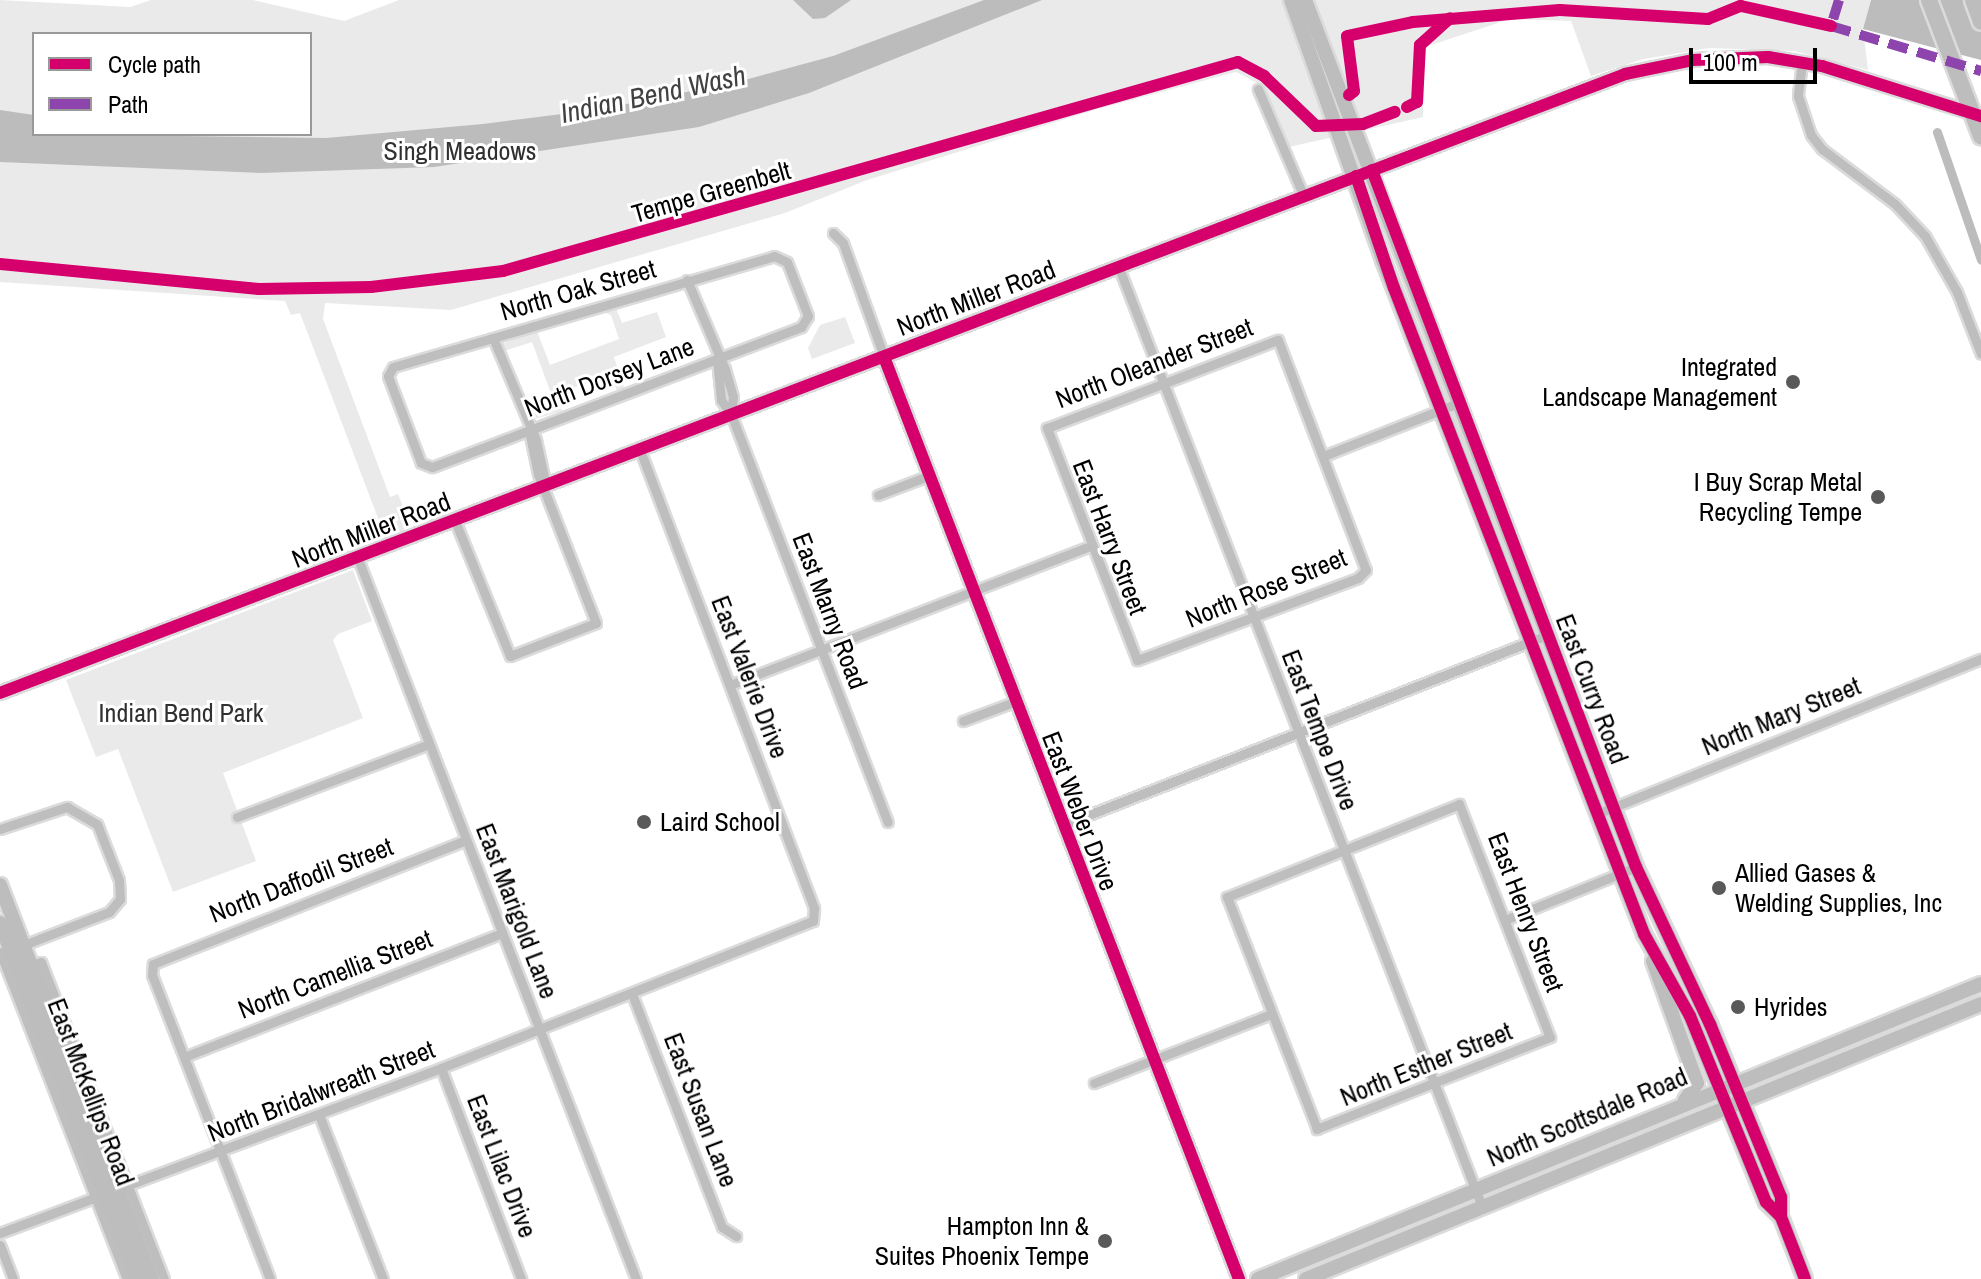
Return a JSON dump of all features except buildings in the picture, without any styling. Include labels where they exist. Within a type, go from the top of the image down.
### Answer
[{"type":"highway","points":[[1929,0],[1981,136]]},
{"type":"highway","points":[[1973,0],[1981,22]]},
{"type":"main road","name":"East Curry Road","points":[[1291,0],[1441,410],[1644,934],[1690,1016],[1766,1202],[1781,1217]]},
{"type":"main road","name":"East Curry Road","points":[[1305,0],[1636,867],[1734,1081],[1781,1197],[1781,1217],[1805,1279]]},
{"type":"main road","name":"East McKellips Road","points":[[0,885],[11,949],[31,965],[112,1192],[138,1279]]},
{"type":"main road","name":"East McKellips Road","points":[[0,923],[112,1192],[152,1279]]},
{"type":"main road","points":[[1644,934],[1697,1083],[1682,1103]]},
{"type":"main road","name":"North Scottsdale Road","points":[[1258,1279],[1734,1081],[1981,984]]},
{"type":"main road","name":"North Scottsdale Road","points":[[1306,1279],[1981,1004]]},
{"type":"street","name":"North Miller Road","points":[[0,693],[1356,176],[1652,67],[1728,57],[1802,62],[1981,116]]},
{"type":"street","points":[[1802,62],[1798,96],[1811,135],[1822,149],[1895,204],[1925,236],[1957,292],[1981,354]]},
{"type":"street","points":[[1258,89],[1304,197]]},
{"type":"street","name":"East Weber Drive","points":[[833,233],[843,243],[1014,702],[1239,1279]]},
{"type":"street","name":"North Oak Street","points":[[426,467],[389,371],[687,280],[782,256],[806,323]]},
{"type":"street","name":"East Tempe Drive","points":[[1119,268],[1482,1207]]},
{"type":"street","name":"East Marny Road","points":[[687,280],[725,382],[721,400],[731,414],[888,822]]},
{"type":"street","name":"North Dorsey Lane","points":[[426,467],[529,431],[806,323]]},
{"type":"street","points":[[455,521],[510,656],[596,623],[493,338]]},
{"type":"street","name":"North Oleander Street","points":[[1047,428],[1278,340],[1326,455]]},
{"type":"street","points":[[1326,455],[1458,403]]},
{"type":"street","name":"East Harry Street","points":[[1047,428],[1090,546],[1137,660]]},
{"type":"street","name":"East Valerie Drive","points":[[640,449],[814,908],[813,921]]},
{"type":"street","name":"North Rose Street","points":[[1137,660],[1358,578],[1366,570],[1326,455]]},
{"type":"street","points":[[878,495],[928,476]]},
{"type":"street","points":[[730,685],[1090,546]]},
{"type":"street","name":"East Marigold Lane","points":[[358,559],[636,1279]]},
{"type":"street","points":[[1063,825],[1547,635]]},
{"type":"street","name":"North Mary Street","points":[[1597,814],[1981,659]]},
{"type":"street","points":[[963,721],[1014,702]]},
{"type":"street","points":[[237,817],[429,744]]},
{"type":"street","name":"East Henry Street","points":[[1343,848],[1459,804],[1550,1037]]},
{"type":"street","points":[[0,829],[61,806],[97,824],[119,880],[120,899],[109,912],[11,949]]},
{"type":"street","name":"North Daffodil Street","points":[[184,1057],[152,975],[153,964],[466,840]]},
{"type":"street","points":[[1094,1083],[1271,1014],[1227,897],[1343,848]]},
{"type":"street","points":[[1505,920],[1636,867]]},
{"type":"street","name":"North Bridalwreath Street","points":[[0,1233],[319,1115],[813,921]]},
{"type":"street","name":"North Camellia Street","points":[[184,1057],[502,933]]},
{"type":"street","name":"East Susan Lane","points":[[632,994],[722,1227],[736,1236]]},
{"type":"street","name":"North Esther Street","points":[[1271,1014],[1317,1129],[1550,1037]]},
{"type":"street","points":[[184,1057],[270,1279]]},
{"type":"street","name":"East Lilac Drive","points":[[441,1068],[521,1279]]},
{"type":"street","points":[[319,1115],[383,1279]]},
{"type":"street","name":"East McKellips Road","points":[[112,1192],[127,1279]]},
{"type":"street","name":"East McKellips Road","points":[[112,1192],[164,1279]]},
{"type":"street","points":[[0,1245],[13,1279]]},
{"type":"green space","name":"Singh Meadows","points":[[0,0],[130,7],[151,0],[253,0],[344,21],[399,0],[1871,0],[1863,29],[1868,70],[1794,51],[1709,48],[1644,59],[1591,76],[1571,21],[1510,19],[1425,47],[1423,117],[1289,147],[1263,86],[1236,72],[1098,109],[867,180],[785,213],[451,310],[325,303],[323,319],[390,497],[398,494],[415,537],[389,547],[300,313],[291,315],[285,301],[0,282]]},
{"type":"green space","points":[[616,308],[622,323],[657,312],[666,337],[614,357],[624,388],[617,391],[611,377],[580,385],[557,394],[562,411],[531,420],[529,416],[556,407],[532,342],[504,351],[502,344],[537,331],[550,365],[619,339],[611,315],[603,312]]},
{"type":"green space","points":[[845,317],[855,343],[812,359],[808,348],[820,325]]},
{"type":"green space","name":"Indian Bend Park","points":[[353,570],[372,621],[338,634],[333,640],[363,718],[223,773],[256,861],[173,892],[118,749],[96,757],[66,680]]},
{"type":"shaded area","points":[[793,0],[851,0],[825,18],[813,19]]},
{"type":"shaded area","points":[[984,0],[1042,0],[809,93],[699,127],[434,167],[261,173],[0,162],[0,110],[32,115],[32,136],[326,138],[483,124],[602,109],[741,81],[833,56]]},
{"type":"shaded area","points":[[1871,0],[1981,0],[1981,60],[1863,29]]},
{"type":"waterway","points":[[1937,132],[1981,260]]},
{"type":"marked path","points":[[1839,0],[1831,26],[1981,71]]},
{"type":"cycle path","points":[[1349,95],[1354,91],[1347,36],[1413,22],[1560,10],[1708,19],[1741,6],[1831,26]]},
{"type":"cycle path","points":[[1407,107],[1417,102],[1420,45],[1450,18]]},
{"type":"cycle path","points":[[0,693],[1625,74],[1693,60],[1768,57],[1822,66],[1981,116]]},
{"type":"cycle path","name":"Tempe Greenbelt","points":[[0,264],[259,289],[371,287],[503,271],[1238,62],[1264,76],[1316,126],[1363,124],[1395,112]]},
{"type":"cycle path","points":[[1372,170],[1636,867],[1710,1024],[1781,1197],[1781,1217]]},
{"type":"cycle path","points":[[1356,176],[1394,288],[1644,934],[1690,1016],[1766,1202],[1781,1217],[1805,1279]]},
{"type":"cycle path","points":[[884,357],[1239,1279]]},
{"type":"place","name":"Integrated Landscape Management","points":[[1793,382]]},
{"type":"place","name":"I Buy Scrap Metal Recycling Tempe","points":[[1878,497]]},
{"type":"place","name":"Laird School","points":[[644,822]]},
{"type":"place","name":"Allied Gases & Welding Supplies, Inc","points":[[1719,888]]},
{"type":"place","name":"Hyrides","points":[[1738,1007]]},
{"type":"place","name":"Hampton Inn & Suites Phoenix Tempe","points":[[1105,1241]]},
{"type":"water label","name":"Indian Bend Wash","points":[[653,94]]}]
